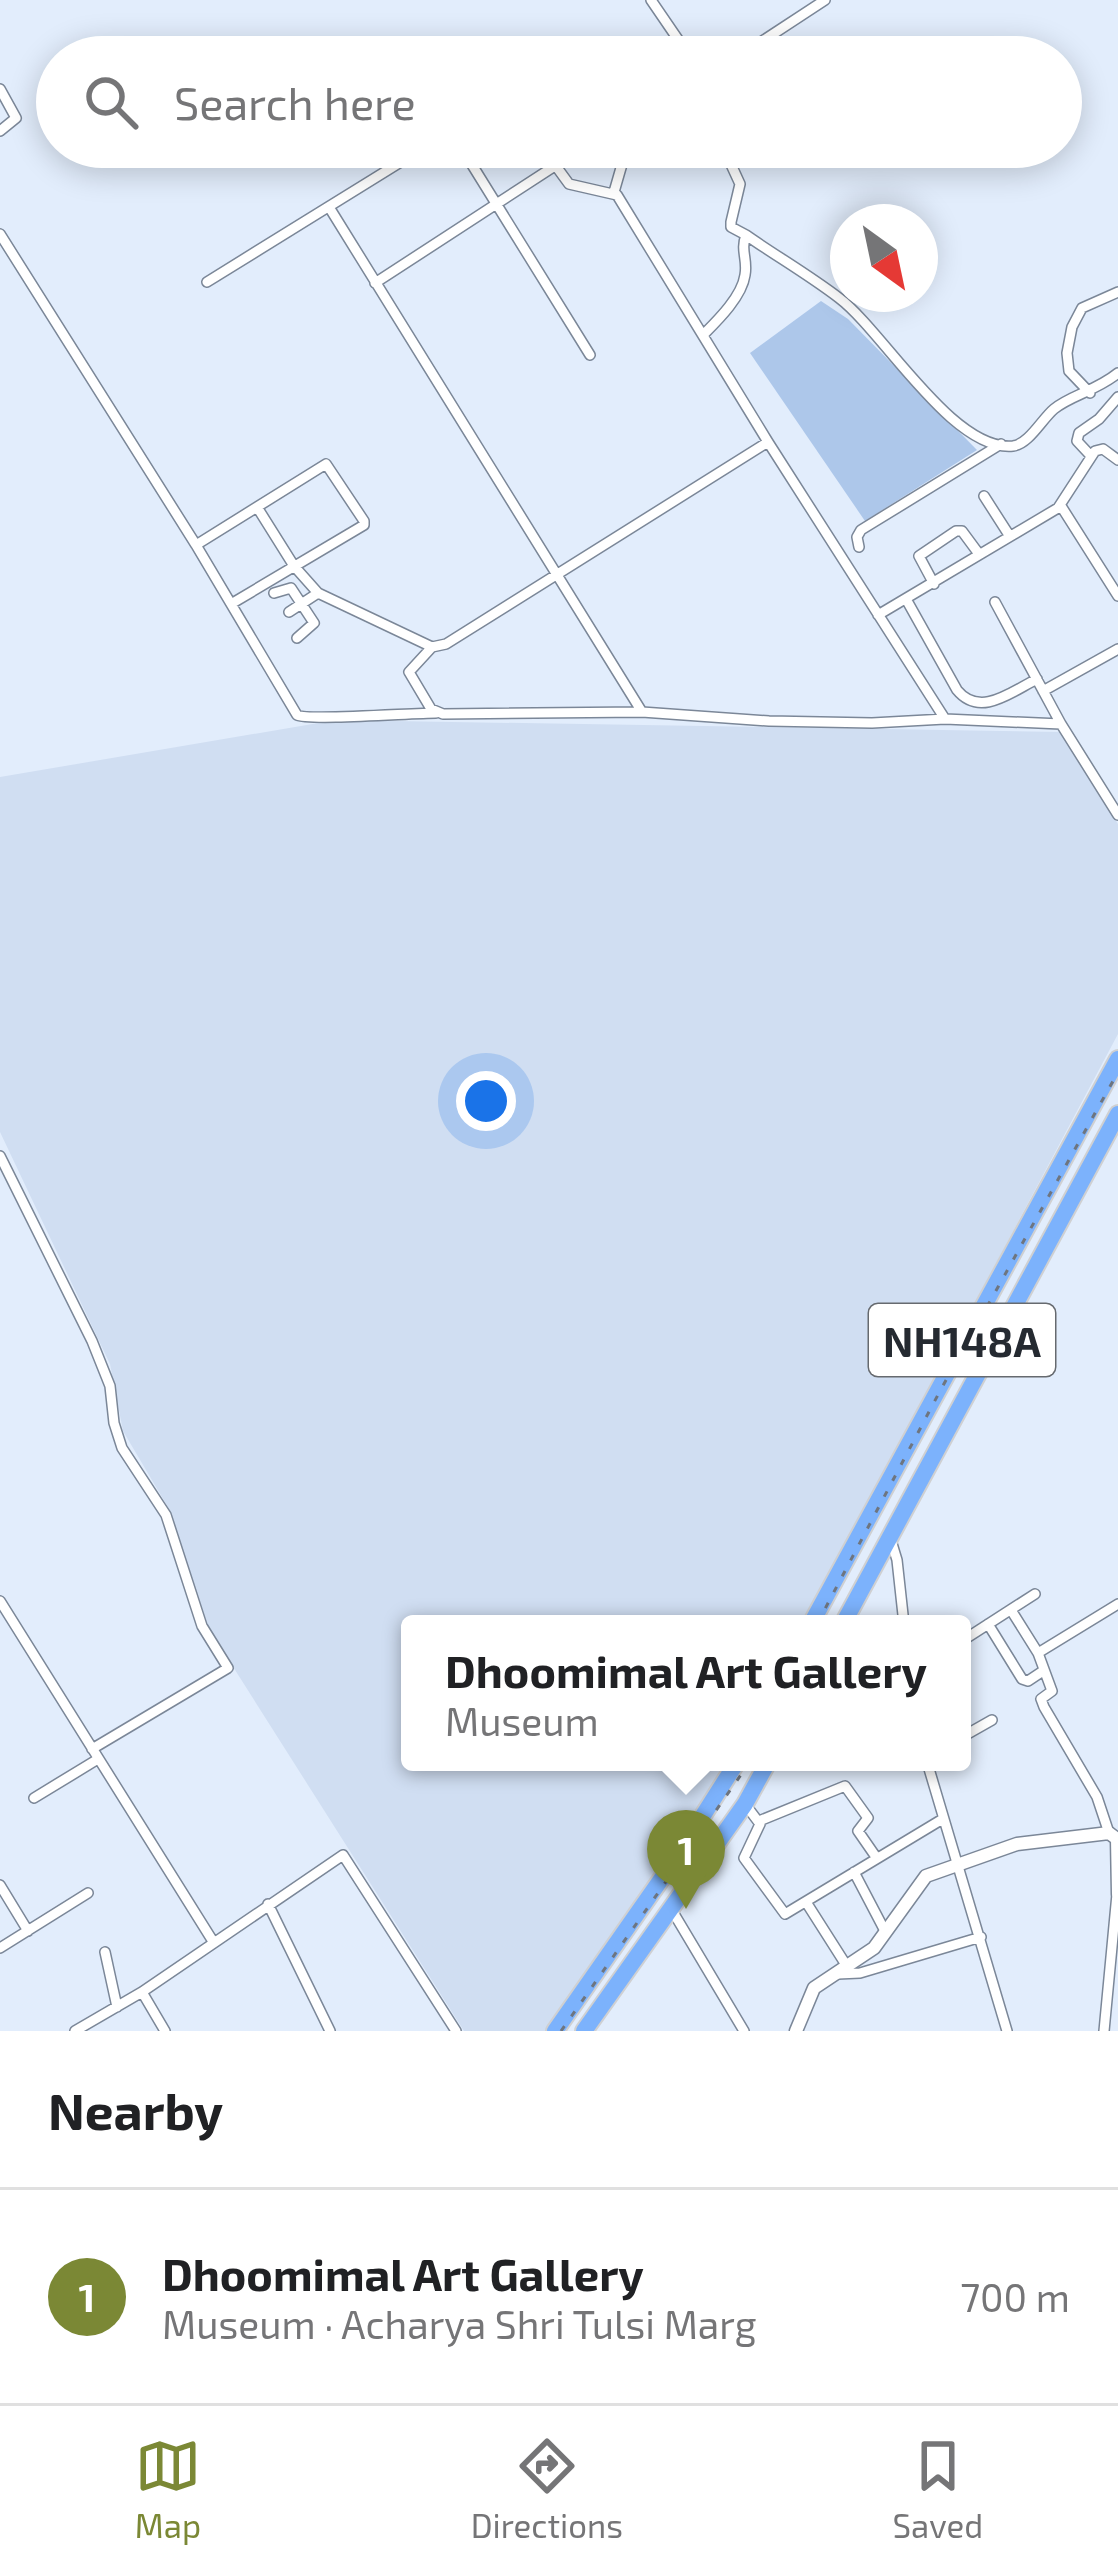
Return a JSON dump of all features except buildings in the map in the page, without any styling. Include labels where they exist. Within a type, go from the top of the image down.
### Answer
[{"type":"highway","name":"NH148A","points":[[817,1615],[1118,1059]]},
{"type":"highway","name":"NH148A","points":[[848,1615],[1118,1114]]},
{"type":"highway","points":[[944,1374],[972,1387]]},
{"type":"highway","points":[[555,2031],[731,1771]]},
{"type":"highway","points":[[584,2031],[745,1804],[763,1771]]},
{"type":"street","points":[[651,0],[676,36]]},
{"type":"street","points":[[770,36],[825,0]]},
{"type":"street","points":[[0,89],[16,118],[0,131]]},
{"type":"street","points":[[207,282],[391,168]]},
{"type":"street","points":[[474,168],[590,355]]},
{"type":"street","points":[[375,283],[554,168]]},
{"type":"street","points":[[556,168],[569,184],[614,192],[945,719]]},
{"type":"street","points":[[614,192],[621,168]]},
{"type":"street","points":[[733,168],[740,184],[731,227],[842,300],[940,408],[973,434],[1000,444],[1019,444],[1057,406],[1090,393],[1118,373]]},
{"type":"street","points":[[329,207],[642,712]]},
{"type":"street","points":[[0,234],[302,718],[642,712],[811,722],[945,719],[1061,724]]},
{"type":"street","points":[[705,334],[743,281],[746,268],[740,250],[746,235]]},
{"type":"street","points":[[1090,393],[1069,371],[1066,353],[1072,327],[1082,308],[1118,292]]},
{"type":"street","points":[[1090,456],[1080,446],[1078,433],[1100,419],[1118,397]]},
{"type":"street","points":[[436,713],[409,672],[432,647],[446,644],[768,442]]},
{"type":"street","points":[[859,547],[861,530],[1000,444]]},
{"type":"street","points":[[878,615],[1061,506],[1090,456],[1103,449],[1118,460]]},
{"type":"street","points":[[196,545],[324,464],[364,524],[231,604]]},
{"type":"street","points":[[984,496],[1009,535]]},
{"type":"street","points":[[1061,506],[1118,596]]},
{"type":"street","points":[[257,507],[318,593],[432,647]]},
{"type":"street","points":[[934,584],[919,556],[956,530],[980,554]]},
{"type":"street","points":[[274,593],[289,587],[314,624],[297,638]]},
{"type":"street","points":[[289,612],[318,593]]},
{"type":"street","points":[[906,599],[967,701],[993,701],[1037,679]]},
{"type":"street","points":[[995,602],[1061,724],[1118,815]]},
{"type":"street","points":[[1043,691],[1118,649]]},
{"type":"street","points":[[0,1156],[92,1341],[110,1386],[122,1448],[166,1515],[202,1626],[228,1668],[34,1798]]},
{"type":"street","points":[[890,1537],[903,1615]]},
{"type":"street","points":[[971,1635],[1035,1594]]},
{"type":"street","points":[[0,1601],[214,1943]]},
{"type":"street","points":[[1038,1653],[1118,1604]]},
{"type":"street","points":[[1011,1610],[1038,1653],[1052,1690],[1042,1699],[1043,1707],[1097,1797],[1109,1833],[1117,1839],[1118,1894],[1104,2031]]},
{"type":"street","points":[[988,1624],[1022,1679],[1028,1681],[1043,1671]]},
{"type":"street","points":[[971,1732],[992,1720]]},
{"type":"street","points":[[929,1771],[1007,2031]]},
{"type":"street","points":[[876,1857],[858,1831],[867,1816],[846,1786],[759,1822],[744,1854],[782,1913],[941,1820]]},
{"type":"street","points":[[745,1804],[759,1822]]},
{"type":"street","points":[[796,2031],[812,1990],[874,1948],[923,1878],[1017,1844],[1109,1833]]},
{"type":"street","points":[[75,2031],[142,1992],[345,1856],[456,2031]]},
{"type":"street","points":[[854,1872],[886,1933]]},
{"type":"street","points":[[0,1886],[28,1931]]},
{"type":"street","points":[[0,1948],[88,1893]]},
{"type":"street","points":[[806,1902],[843,1971]]},
{"type":"street","points":[[268,1904],[330,2031]]},
{"type":"street","points":[[670,1907],[744,2031]]},
{"type":"street","points":[[843,1971],[860,1973],[981,1937]]},
{"type":"street","points":[[104,1952],[117,2007]]},
{"type":"street","points":[[142,1992],[165,2031]]},
{"type":"shaded area","points":[[821,301],[830,312],[848,319],[977,450],[865,521],[750,353]]},
{"type":"shaded area","points":[[336,720],[1060,732],[1118,824],[1118,1034],[809,1615],[401,1615],[401,1771],[724,1771],[547,2031],[464,2031],[209,1629],[169,1509],[123,1431],[110,1364],[0,1132],[0,777]]},
{"type":"railway","points":[[822,1615],[1118,1072]]},
{"type":"railway","points":[[561,2031],[744,1771]]},
{"type":"place","name":"Dhoomimal Art Gallery","points":[[686,1909]]}]
